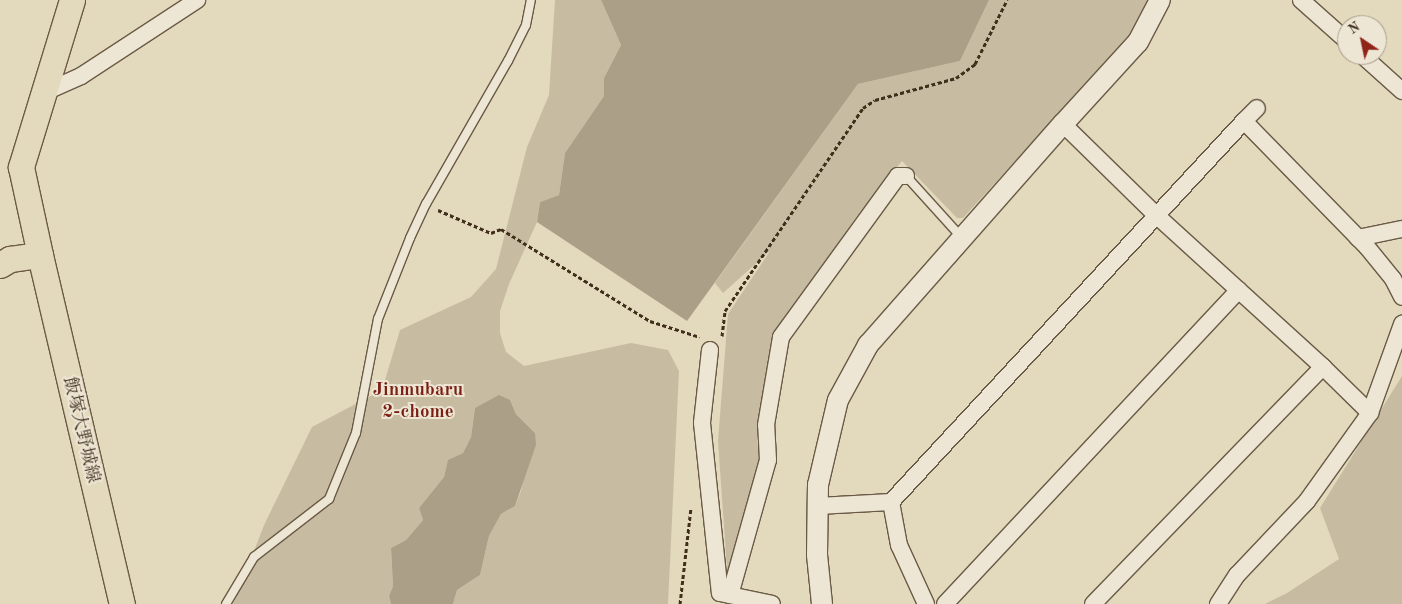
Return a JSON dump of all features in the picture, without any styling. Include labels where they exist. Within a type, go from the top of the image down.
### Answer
[{"type":"main road","name":"飯塚大野城線","points":[[68,1],[22,167],[40,255],[122,604]]},
{"type":"main road","points":[[0,265],[10,259],[40,255]]},
{"type":"street","points":[[43,93],[81,76],[196,0]]},
{"type":"street","points":[[822,604],[818,555],[818,485],[838,400],[864,353],[899,309],[1062,124],[1138,42],[1160,0]]},
{"type":"street","points":[[1301,0],[1337,32]]},
{"type":"street","points":[[1373,65],[1402,91]]},
{"type":"street","points":[[818,506],[891,502],[1256,108]]},
{"type":"street","points":[[1244,121],[1358,238],[1393,279],[1402,297]]},
{"type":"street","points":[[1062,124],[1156,215],[1323,367],[1370,413]]},
{"type":"street","points":[[730,595],[768,460],[766,425],[781,337],[898,176],[906,176]]},
{"type":"street","points":[[1358,238],[1402,229]]},
{"type":"street","points":[[945,604],[1239,290]]},
{"type":"street","points":[[1218,604],[1237,575],[1307,501],[1370,413],[1402,324]]},
{"type":"street","points":[[716,345],[702,423],[704,457],[720,593],[772,604]]},
{"type":"street","points":[[1093,604],[1323,367]]},
{"type":"street","points":[[891,502],[899,545],[926,604]]},
{"type":"lane","points":[[226,604],[254,557],[329,499],[356,433],[378,319],[410,238],[426,204],[526,25],[531,0]]},
{"type":"lane","points":[[906,176],[962,238]]},
{"type":"path","points":[[426,204],[491,233],[501,229],[650,321],[710,340],[716,345],[725,311],[863,108],[874,100],[956,78],[975,64],[1006,0]]},
{"type":"path","points":[[680,604],[692,499]]},
{"type":"shaded area","points":[[555,0],[601,0],[621,45],[604,78],[604,96],[565,153],[559,195],[540,202],[537,222],[509,284],[500,311],[500,333],[506,352],[524,366],[631,343],[668,350],[679,371],[668,604],[453,604],[457,590],[480,575],[489,536],[501,514],[515,506],[521,491],[535,433],[516,414],[510,400],[475,408],[471,437],[463,453],[448,461],[444,477],[419,508],[423,520],[406,540],[391,548],[393,586],[389,596],[391,604],[233,604],[265,523],[312,427],[382,390],[400,330],[471,297],[496,269],[527,147],[549,95]]},
{"type":"shaded area","points":[[601,0],[989,0],[960,61],[858,84],[687,321],[537,222],[540,202],[559,195],[565,153],[604,96],[604,78],[621,45]]},
{"type":"shaded area","points":[[989,0],[1148,0],[1131,34],[963,218],[957,218],[902,161],[857,216],[777,332],[757,436],[759,463],[728,583],[718,441],[728,314],[770,251],[723,293],[715,283],[858,84],[960,61]]},
{"type":"shaded area","points":[[1402,376],[1402,604],[1265,604],[1287,593],[1339,559],[1320,508]]},
{"type":"shaded area","points":[[499,395],[510,400],[516,414],[535,433],[536,445],[515,506],[501,514],[489,536],[480,575],[457,590],[453,604],[391,604],[389,596],[393,586],[391,548],[406,540],[423,520],[419,508],[444,477],[448,460],[463,453],[471,437],[475,408]]},
{"type":"district","name":"Jinmubaru 2-chome","points":[[418,402]]}]
